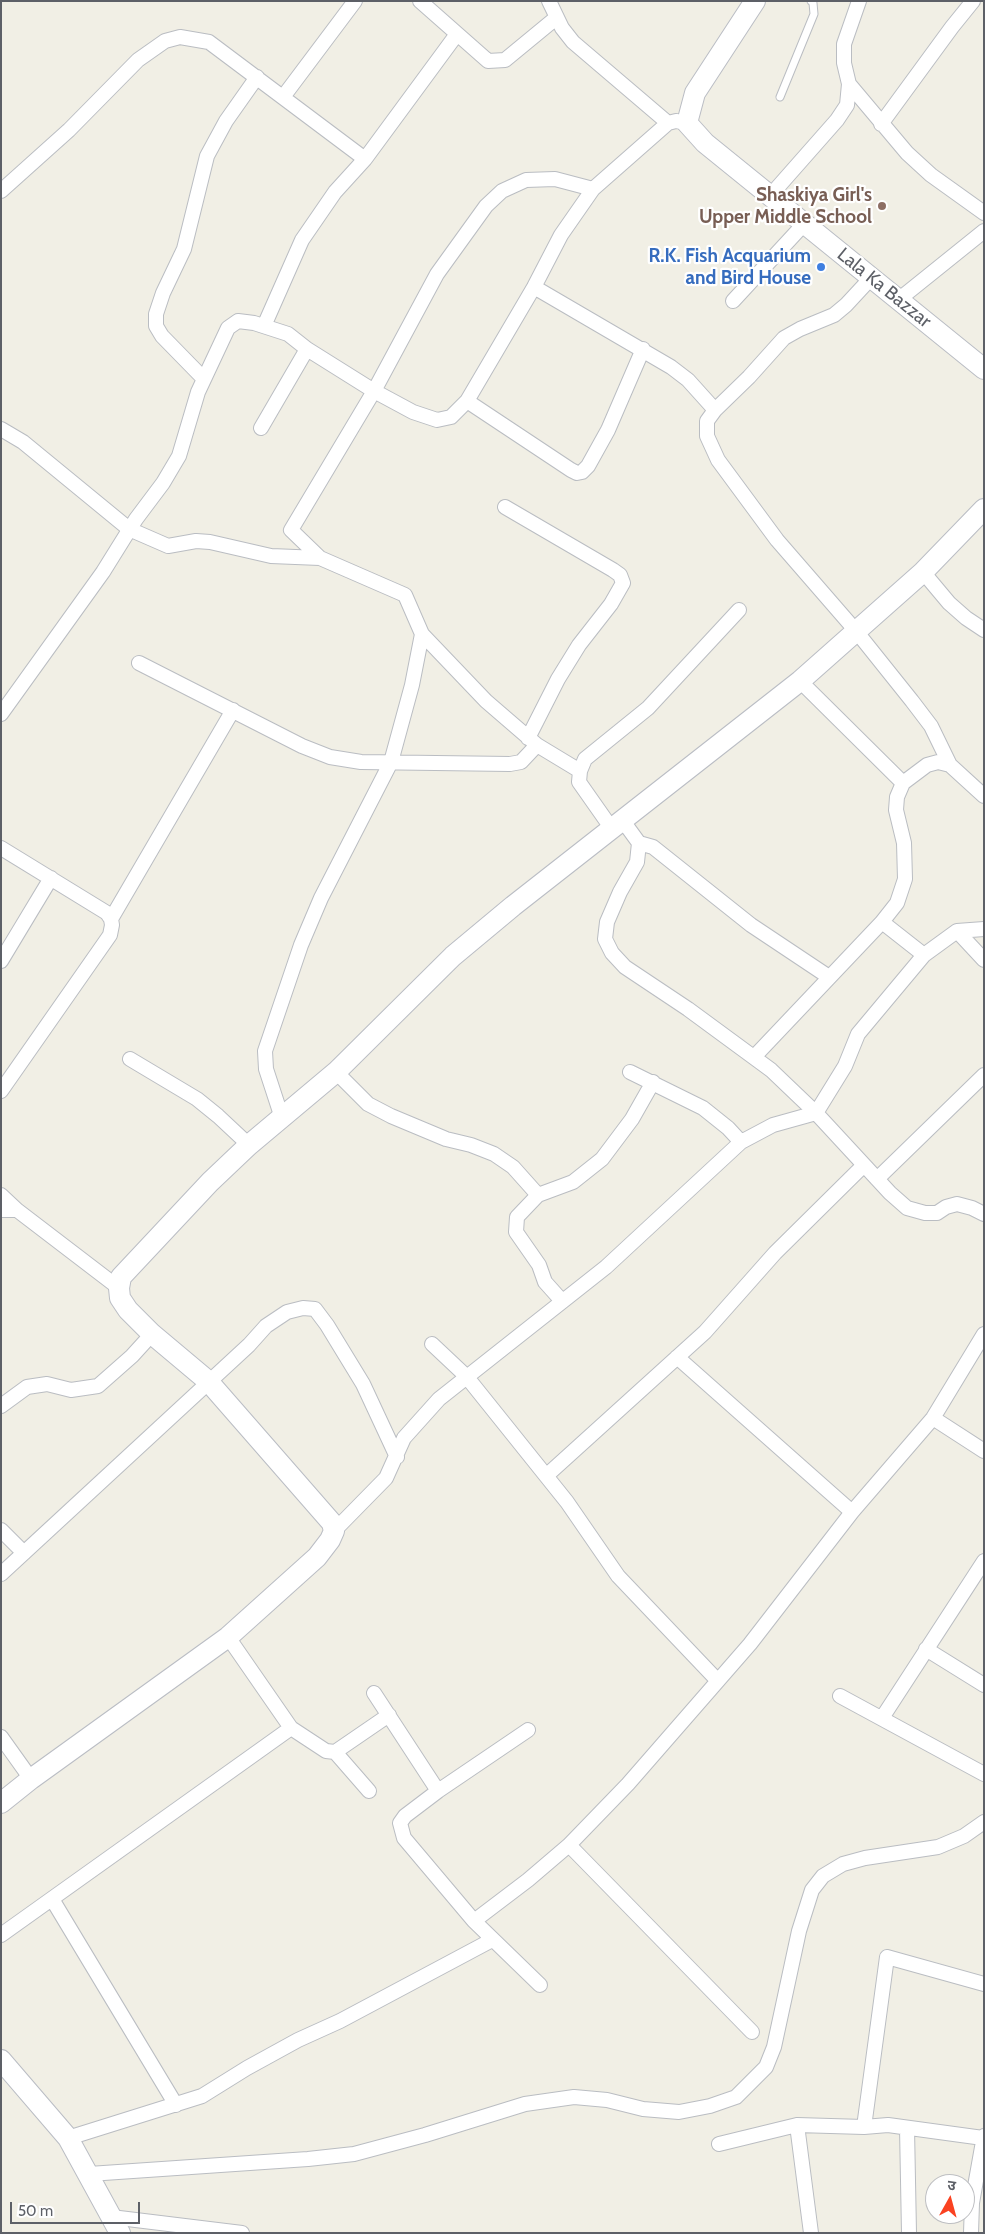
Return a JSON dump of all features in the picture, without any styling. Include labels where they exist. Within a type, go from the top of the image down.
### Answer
[{"type":"street","points":[[283,97],[354,1]]},
{"type":"street","points":[[420,1],[488,62],[505,60],[556,18]]},
{"type":"street","points":[[549,1],[556,18],[573,42],[677,123]]},
{"type":"street","points":[[1,714],[5,702],[103,572],[129,529],[163,483],[179,456],[204,379],[228,328],[238,321],[254,323],[288,334],[307,349],[374,391],[413,412],[437,420],[451,417],[467,401],[534,287],[561,235],[593,189],[677,123],[755,1]]},
{"type":"street","points":[[770,196],[837,120],[847,105],[849,84],[844,63],[844,44],[858,1]]},
{"type":"street","points":[[881,124],[973,1]]},
{"type":"street","points":[[264,326],[302,240],[335,192],[365,159],[457,34]]},
{"type":"street","points":[[1,191],[69,130],[138,60],[165,41],[180,37],[210,42],[365,159]]},
{"type":"street","points":[[204,379],[162,336],[156,326],[156,314],[163,293],[184,249],[207,156],[226,121],[257,77]]},
{"type":"street","points":[[849,84],[907,153],[931,175],[984,213]]},
{"type":"street","name":"Lala Ka Bazzar","points":[[677,123],[705,143],[984,369]]},
{"type":"street","points":[[580,771],[532,742],[486,701],[422,634],[405,595],[320,558],[291,530],[374,391],[437,274],[491,201],[502,191],[526,180],[555,179],[593,189]]},
{"type":"street","points":[[733,301],[804,224]]},
{"type":"street","points":[[897,300],[984,230]]},
{"type":"street","points":[[871,278],[834,315],[784,338],[749,377],[715,410],[707,421],[707,436],[718,460],[772,534],[856,631],[931,726],[950,765],[984,796]]},
{"type":"street","points":[[534,287],[671,367],[688,380],[715,410]]},
{"type":"street","points":[[261,428],[307,349]]},
{"type":"street","points":[[467,401],[571,470],[577,473],[582,472],[588,466],[608,430],[643,350]]},
{"type":"street","points":[[1,428],[23,442],[129,529],[168,546],[196,541],[210,542],[271,556],[320,558]]},
{"type":"street","points":[[139,663],[302,746],[330,757],[361,762],[510,764],[521,762],[532,742],[558,679],[579,645],[611,604],[622,583],[620,575],[613,570],[505,507]]},
{"type":"street","points":[[334,1531],[332,1523],[208,1381],[152,1334],[128,1310],[120,1298],[121,1277],[210,1182],[249,1145],[336,1072],[453,956],[512,906],[800,681],[923,572],[984,509]]},
{"type":"street","points":[[923,572],[949,604],[984,630]]},
{"type":"street","points":[[739,610],[648,708],[585,759],[580,771],[579,782],[583,790],[639,843],[653,847],[751,925],[829,977]]},
{"type":"street","points":[[282,1118],[266,1069],[265,1052],[301,945],[321,898],[392,762],[412,685],[422,634]]},
{"type":"street","points":[[800,681],[903,783]]},
{"type":"street","points":[[5,1086],[110,935],[112,919],[233,710]]},
{"type":"street","points":[[754,1057],[882,922],[897,903],[906,879],[904,843],[896,810],[897,797],[903,783],[926,765],[938,762],[950,765]]},
{"type":"street","points":[[639,843],[637,862],[620,892],[607,922],[605,939],[612,953],[625,967],[688,1009],[770,1070],[816,1113],[877,1179],[907,1208],[925,1213],[937,1213],[946,1207],[957,1204],[984,1214]]},
{"type":"street","points":[[1,848],[107,913],[112,919]]},
{"type":"street","points":[[1,961],[51,878]]},
{"type":"street","points":[[882,922],[924,955]]},
{"type":"street","points":[[1,1802],[228,1637],[317,1557],[330,1540],[334,1531],[377,1490],[397,1457],[404,1438],[439,1399],[606,1267],[741,1142],[773,1125],[816,1113],[845,1066],[858,1034],[924,955],[957,931],[984,929]]},
{"type":"street","points":[[957,931],[984,960]]},
{"type":"street","points":[[130,1059],[197,1099],[249,1145]]},
{"type":"street","points":[[1,1068],[5,1086]]},
{"type":"street","points":[[336,1072],[368,1104],[391,1116],[446,1139],[471,1145],[494,1154],[513,1167],[538,1195]]},
{"type":"street","points":[[630,1072],[703,1108],[728,1128],[741,1142]]},
{"type":"street","points":[[877,1179],[984,1075]]},
{"type":"street","points":[[562,1301],[545,1282],[539,1265],[516,1232],[517,1217],[538,1195],[573,1182],[602,1159],[632,1118],[653,1082]]},
{"type":"street","points":[[546,1476],[705,1332],[775,1253],[864,1165]]},
{"type":"street","points":[[1,1195],[17,1210],[119,1288]]},
{"type":"street","points":[[1,1210],[17,1210]]},
{"type":"street","points":[[1,1574],[249,1345],[266,1326],[287,1312],[303,1308],[315,1309],[363,1384],[397,1457]]},
{"type":"street","points":[[1,1406],[27,1387],[47,1384],[71,1390],[98,1386],[132,1356],[152,1334]]},
{"type":"street","points":[[474,1921],[528,1880],[569,1845],[628,1784],[750,1644],[852,1512],[933,1418],[981,1342]]},
{"type":"street","points":[[432,1344],[466,1376],[567,1502],[618,1576],[717,1680]]},
{"type":"street","points":[[677,1357],[852,1512]]},
{"type":"street","points":[[933,1418],[984,1452]]},
{"type":"street","points":[[1,1530],[24,1553]]},
{"type":"street","points":[[882,1718],[984,1561]]},
{"type":"street","points":[[228,1637],[291,1728],[326,1751],[335,1752],[390,1715]]},
{"type":"street","points":[[926,1649],[984,1685]]},
{"type":"street","points":[[374,1693],[438,1791]]},
{"type":"street","points":[[840,1696],[984,1774]]},
{"type":"street","points":[[1,1935],[291,1728]]},
{"type":"street","points":[[528,1730],[438,1791],[405,1816],[400,1823],[401,1831],[410,1846],[474,1921],[540,1984]]},
{"type":"street","points":[[1,1737],[31,1779]]},
{"type":"street","points":[[335,1752],[369,1791]]},
{"type":"street","points":[[89,2174],[308,2159],[354,2154],[425,2135],[525,2104],[574,2097],[607,2100],[643,2110],[679,2112],[710,2106],[736,2097],[766,2067],[774,2047],[799,1931],[812,1890],[823,1876],[843,1864],[865,1858],[938,1847],[964,1836],[984,1822]]},
{"type":"street","points":[[569,1845],[752,2032]]},
{"type":"street","points":[[52,1898],[176,2105]]},
{"type":"street","points":[[68,2138],[202,2096],[290,2045],[492,1940]]},
{"type":"street","points":[[864,2127],[887,1957],[984,1984]]},
{"type":"street","points":[[1,2060],[68,2138],[116,2225],[242,2233]]},
{"type":"street","points":[[719,2144],[797,2126],[864,2127],[888,2125],[983,2137],[972,2203],[971,2233]]},
{"type":"street","points":[[797,2126],[811,2233]]},
{"type":"street","points":[[907,2128],[909,2233]]},
{"type":"lane","points":[[780,97],[814,14],[811,1]]},
{"type":"place","name":"Shaskiya Girl's Upper Middle School","points":[[882,206]]},
{"type":"place","name":"R.K. Fish Acquarium and Bird House","points":[[821,267]]}]
